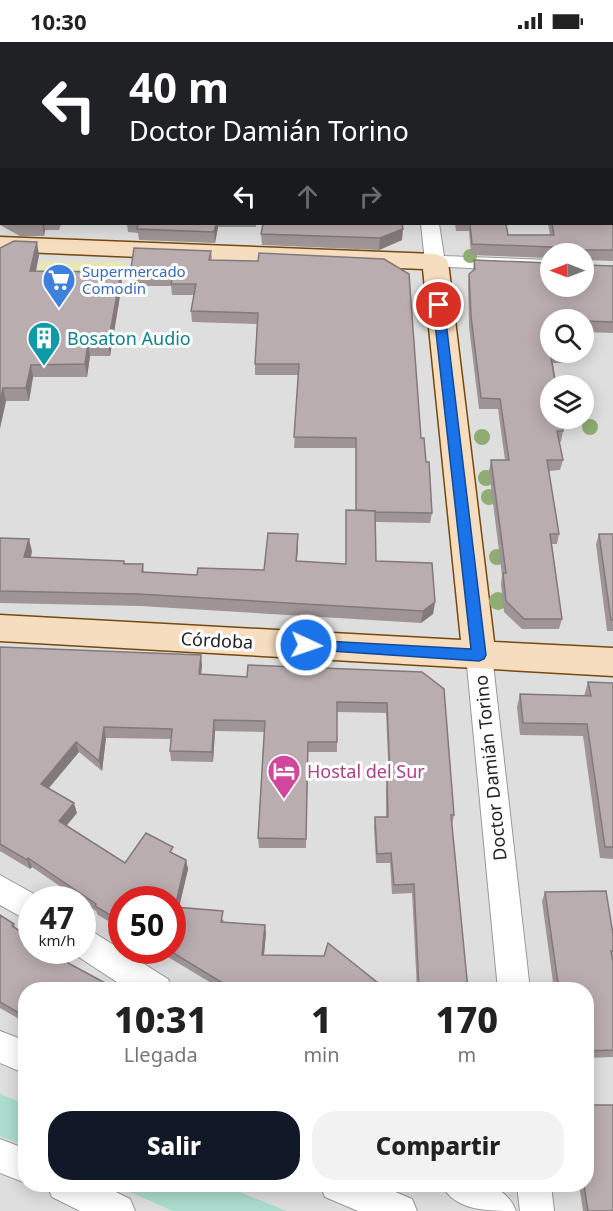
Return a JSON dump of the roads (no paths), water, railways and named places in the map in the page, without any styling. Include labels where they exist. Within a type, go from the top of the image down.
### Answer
[{"type":"main road","points":[[0,244],[435,262]]},
{"type":"main road","name":"Doctor Damián Torino","points":[[435,262],[479,655]]},
{"type":"main road","name":"Córdoba","points":[[0,628],[613,662]]},
{"type":"street","name":"Doctor Damián Torino","points":[[430,225],[435,262]]},
{"type":"street","points":[[435,262],[540,266]]},
{"type":"street","name":"Doctor Damián Torino","points":[[479,655],[513,982]]},
{"type":"street","points":[[0,889],[18,900]]},
{"type":"street","points":[[96,951],[144,982]]},
{"type":"street","points":[[0,1047],[18,1055]]},
{"type":"street","points":[[0,1156],[18,1163]]},
{"type":"street","points":[[79,1192],[118,1211]]},
{"type":"street","points":[[354,1192],[400,1211]]},
{"type":"street","points":[[470,1192],[499,1211]]},
{"type":"street","points":[[535,1192],[537,1211]]},
{"type":"place","name":"Supermercado Comodin","points":[[59,309]]},
{"type":"place","name":"Bosaton Audio","points":[[44,367]]},
{"type":"place","name":"Hostal del Sur","points":[[284,800]]}]
